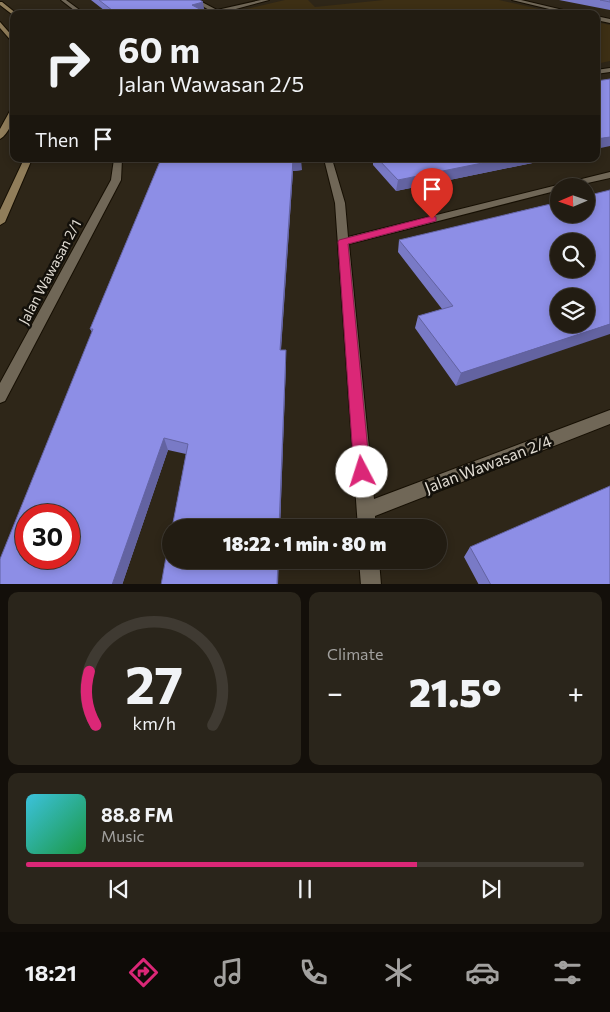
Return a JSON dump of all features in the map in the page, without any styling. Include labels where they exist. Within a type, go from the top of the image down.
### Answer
[{"type":"main road","points":[[0,24],[10,37]]},
{"type":"main road","points":[[0,136],[10,118]]},
{"type":"main road","points":[[0,222],[27,162]]},
{"type":"street","points":[[63,0],[77,10]]},
{"type":"street","points":[[194,0],[212,10]]},
{"type":"street","points":[[229,10],[267,0]]},
{"type":"street","points":[[514,0],[560,10]]},
{"type":"street","name":"Jalan Wawasan 2/1","points":[[0,397],[116,180],[118,162]]},
{"type":"street","points":[[329,162],[340,203],[366,519]]},
{"type":"street","points":[[595,179],[610,175]]},
{"type":"street","points":[[343,242],[550,190]]},
{"type":"street","name":"Jalan Wawasan 2/4","points":[[366,519],[610,417]]},
{"type":"street","points":[[370,569],[371,584]]},
{"type":"shaded area","points":[[285,0],[308,0],[315,7],[384,0],[499,0],[543,10],[242,10]]},
{"type":"shaded area","points":[[600,23],[610,25],[610,61],[600,63]]},
{"type":"building","points":[[99,0],[200,0],[203,2],[192,5],[201,10],[112,10]]},
{"type":"building","points":[[610,79],[610,137],[600,138],[600,80]]},
{"type":"building","points":[[160,162],[293,162],[280,350],[286,350],[279,519],[174,519],[188,444],[164,438],[112,584],[0,584],[0,559],[15,522],[15,569],[80,569],[80,504],[22,504],[93,329],[90,329]]},
{"type":"building","points":[[381,162],[487,162],[398,180]]},
{"type":"building","points":[[610,190],[610,324],[595,329],[595,288],[550,288],[550,333],[583,333],[461,373],[418,316],[453,306],[399,240],[550,204],[550,223],[595,223],[595,194]]},
{"type":"building","points":[[610,486],[610,584],[490,584],[470,547]]},
{"type":"building","points":[[164,569],[278,569],[277,584],[161,584]]},
{"type":"route","points":[[362,472],[343,242],[432,219]]}]
